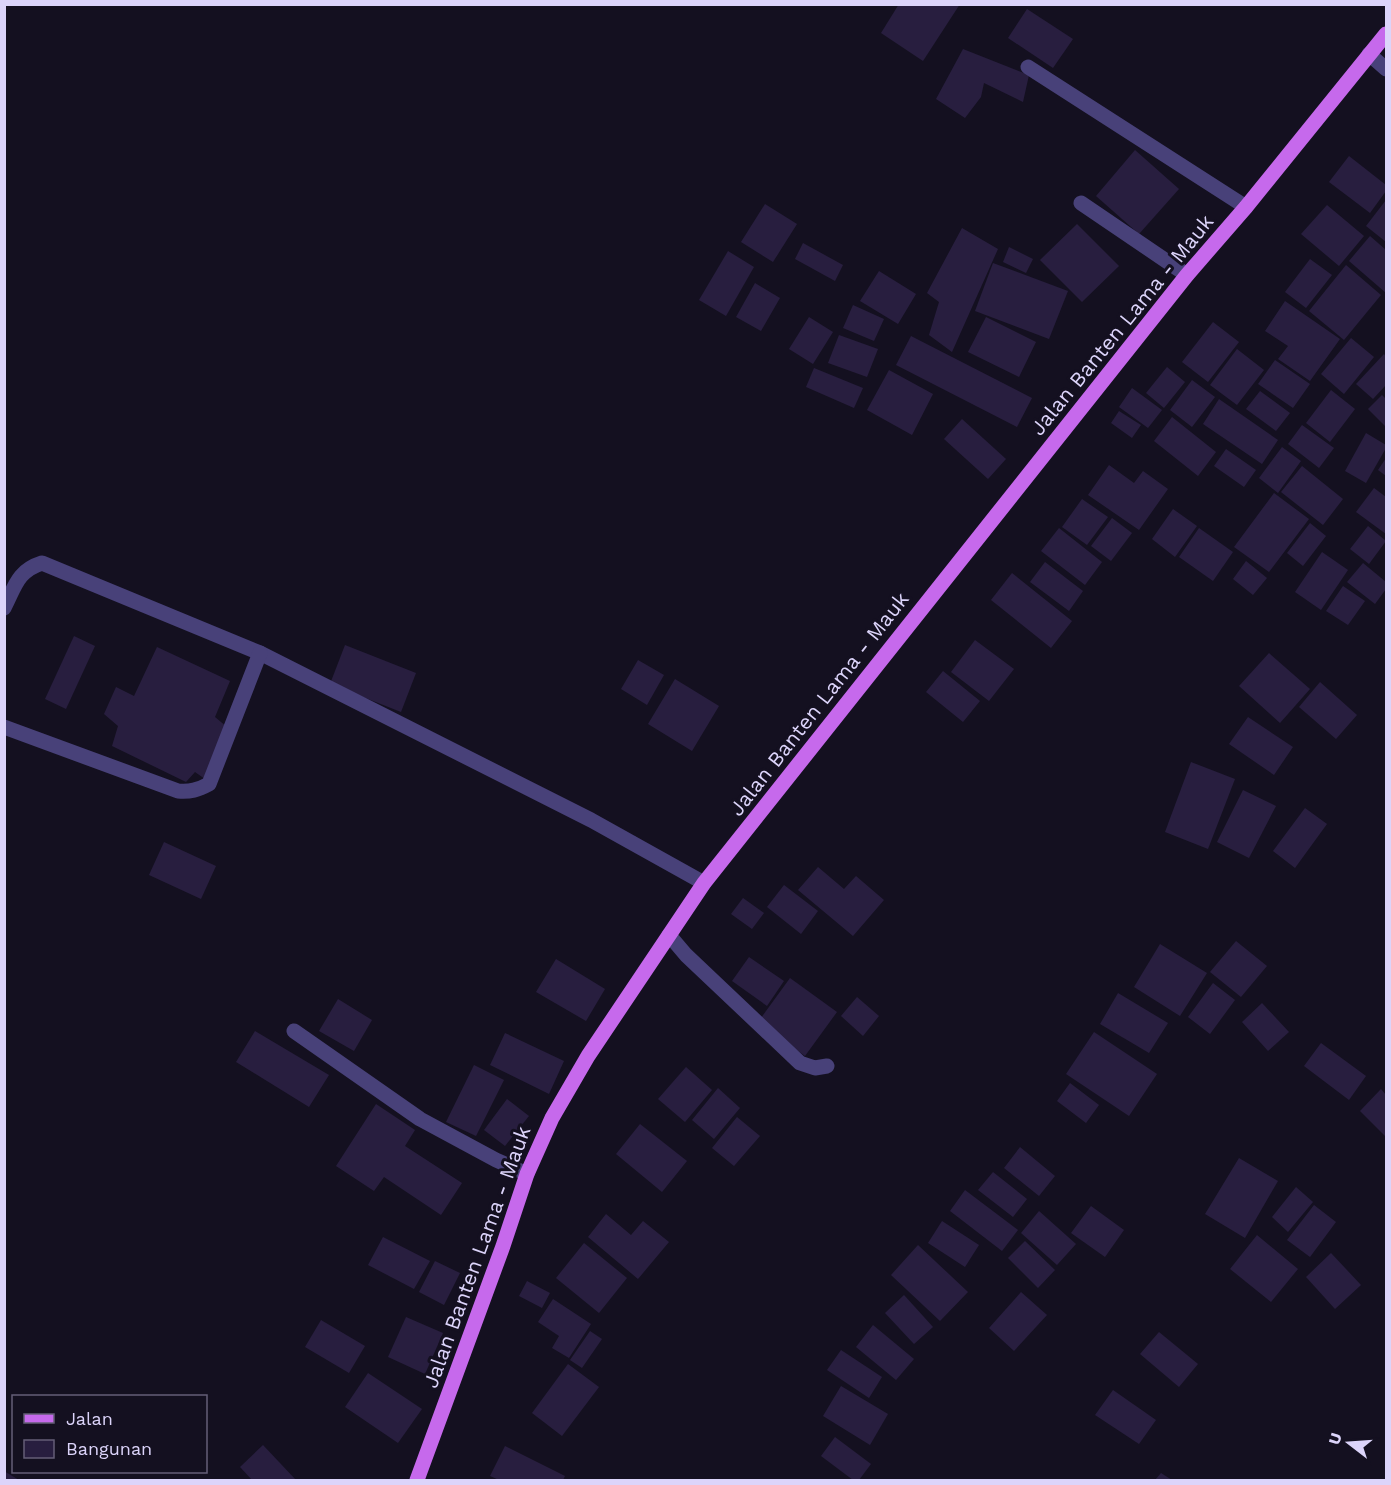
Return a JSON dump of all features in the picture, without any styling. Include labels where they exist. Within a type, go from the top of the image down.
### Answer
[{"type":"main road","name":"Jalan Banten Lama - Mauk","points":[[417,1480],[527,1174],[552,1118],[588,1056],[669,935],[704,883],[1187,275],[1246,207],[1386,34]]},
{"type":"street","points":[[1369,54],[1386,69]]},
{"type":"street","points":[[1028,67],[1246,207]]},
{"type":"street","points":[[1081,203],[1187,275]]},
{"type":"street","points":[[4,608],[21,575],[31,567],[42,563],[260,653],[591,820],[704,883]]},
{"type":"street","points":[[4,727],[178,791],[197,790],[209,784],[260,653]]},
{"type":"street","points":[[669,935],[686,955],[801,1063],[815,1068],[827,1066]]},
{"type":"street","points":[[294,1031],[420,1119],[527,1174]]},
{"type":"building","points":[[899,4],[960,4],[923,61],[881,33]]},
{"type":"building","points":[[1027,9],[1073,39],[1053,68],[1008,38]]},
{"type":"building","points":[[963,49],[1029,75],[1023,102],[984,83],[981,97],[965,118],[936,99]]},
{"type":"building","points":[[1135,150],[1179,189],[1139,234],[1096,196]]},
{"type":"building","points":[[1349,156],[1386,185],[1386,191],[1370,213],[1329,182]]},
{"type":"building","points":[[1386,200],[1386,242],[1366,226]]},
{"type":"building","points":[[765,204],[797,224],[773,262],[741,242]]},
{"type":"building","points":[[1327,205],[1364,236],[1339,266],[1301,234]]},
{"type":"building","points":[[1077,224],[1119,266],[1082,302],[1040,260]]},
{"type":"building","points":[[962,228],[998,249],[952,352],[929,335],[939,302],[927,293]]},
{"type":"building","points":[[1370,236],[1386,250],[1386,293],[1349,261]]},
{"type":"building","points":[[803,243],[843,265],[835,281],[795,259]]},
{"type":"building","points":[[1009,247],[1033,259],[1026,273],[1003,262]]},
{"type":"building","points":[[728,251],[754,267],[726,316],[699,300]]},
{"type":"building","points":[[1310,259],[1332,275],[1306,308],[1285,292]]},
{"type":"building","points":[[993,263],[1068,291],[1049,339],[975,311]]},
{"type":"building","points":[[1346,265],[1381,295],[1344,340],[1309,311]]},
{"type":"building","points":[[879,271],[916,294],[898,324],[860,301]]},
{"type":"building","points":[[755,283],[780,298],[761,331],[736,317]]},
{"type":"building","points":[[1285,301],[1340,339],[1310,381],[1278,359],[1288,346],[1265,331]]},
{"type":"building","points":[[853,305],[884,319],[874,341],[843,328]]},
{"type":"building","points":[[809,317],[833,332],[813,364],[789,349]]},
{"type":"building","points":[[986,317],[1036,342],[1019,377],[968,352]]},
{"type":"building","points":[[1213,322],[1239,342],[1208,382],[1182,362]]},
{"type":"building","points":[[839,335],[878,349],[867,377],[828,363]]},
{"type":"building","points":[[911,336],[1032,398],[1017,427],[896,365]]},
{"type":"building","points":[[1351,338],[1374,357],[1344,394],[1321,374]]},
{"type":"building","points":[[1237,349],[1264,370],[1237,405],[1210,385]]},
{"type":"building","points":[[1384,354],[1386,357],[1386,385],[1373,399],[1356,384]]},
{"type":"building","points":[[1275,360],[1310,384],[1293,408],[1258,384]]},
{"type":"building","points":[[1167,367],[1185,382],[1164,408],[1146,393]]},
{"type":"building","points":[[814,368],[863,388],[854,408],[806,387]]},
{"type":"building","points":[[889,370],[933,394],[912,435],[867,410]]},
{"type":"building","points":[[1192,380],[1215,397],[1192,427],[1170,410]]},
{"type":"building","points":[[1132,388],[1162,410],[1148,428],[1119,407]]},
{"type":"building","points":[[1331,390],[1355,409],[1330,442],[1306,423]]},
{"type":"building","points":[[1260,391],[1290,413],[1276,431],[1246,409]]},
{"type":"building","points":[[1382,395],[1386,399],[1386,427],[1368,409]]},
{"type":"building","points":[[1219,399],[1278,440],[1262,464],[1203,424]]},
{"type":"building","points":[[1119,411],[1141,425],[1132,438],[1111,423]]},
{"type":"building","points":[[1172,417],[1216,452],[1198,476],[1154,441]]},
{"type":"building","points":[[962,419],[1006,459],[988,479],[944,439]]},
{"type":"building","points":[[1302,425],[1334,448],[1319,468],[1288,444]]},
{"type":"building","points":[[1366,433],[1386,445],[1386,448],[1366,483],[1345,471]]},
{"type":"building","points":[[1282,447],[1301,461],[1278,493],[1259,478]]},
{"type":"building","points":[[1226,449],[1256,470],[1244,487],[1214,466]]},
{"type":"building","points":[[1386,458],[1386,476],[1378,470]]},
{"type":"building","points":[[1109,465],[1134,483],[1143,471],[1168,489],[1139,530],[1088,495]]},
{"type":"building","points":[[1302,466],[1343,499],[1323,525],[1281,492]]},
{"type":"building","points":[[1374,488],[1386,497],[1386,534],[1356,512]]},
{"type":"building","points":[[1274,493],[1309,519],[1269,572],[1234,547]]},
{"type":"building","points":[[1082,499],[1108,517],[1087,545],[1062,527]]},
{"type":"building","points":[[1173,509],[1197,526],[1175,557],[1152,539]]},
{"type":"building","points":[[1112,518],[1132,533],[1111,561],[1091,546]]},
{"type":"building","points":[[1310,523],[1326,536],[1303,566],[1287,553]]},
{"type":"building","points":[[1368,526],[1386,541],[1369,564],[1350,549]]},
{"type":"building","points":[[1059,528],[1102,562],[1085,585],[1041,551]]},
{"type":"building","points":[[1199,528],[1233,552],[1213,581],[1179,557]]},
{"type":"building","points":[[1322,552],[1348,570],[1321,610],[1295,592]]},
{"type":"building","points":[[1246,561],[1267,578],[1253,595],[1233,579]]},
{"type":"building","points":[[1045,562],[1083,591],[1069,611],[1030,582]]},
{"type":"building","points":[[1363,563],[1386,582],[1386,589],[1375,604],[1347,582]]},
{"type":"building","points":[[1012,573],[1072,621],[1051,648],[991,600]]},
{"type":"building","points":[[1343,586],[1365,601],[1348,625],[1326,611]]},
{"type":"building","points":[[74,636],[95,646],[66,709],[45,699]]},
{"type":"building","points":[[975,640],[1014,669],[989,701],[951,672]]},
{"type":"building","points":[[345,645],[416,673],[401,712],[330,684]]},
{"type":"building","points":[[157,647],[230,681],[215,717],[227,727],[205,779],[195,772],[186,782],[112,746],[118,726],[104,714],[116,687],[134,696]]},
{"type":"building","points":[[1269,653],[1310,689],[1280,723],[1239,686]]},
{"type":"building","points":[[638,660],[664,675],[647,705],[621,689]]},
{"type":"building","points":[[943,671],[980,701],[963,722],[926,692]]},
{"type":"building","points":[[675,679],[719,706],[692,751],[648,724]]},
{"type":"building","points":[[1320,682],[1357,715],[1336,739],[1299,707]]},
{"type":"building","points":[[1248,717],[1293,747],[1274,775],[1229,744]]},
{"type":"building","points":[[1191,762],[1235,779],[1208,849],[1165,832]]},
{"type":"building","points":[[1243,790],[1276,806],[1249,858],[1217,842]]},
{"type":"building","points":[[1305,808],[1327,824],[1295,868],[1273,851]]},
{"type":"building","points":[[164,842],[216,866],[201,899],[149,875]]},
{"type":"building","points":[[818,867],[844,889],[856,876],[884,900],[853,936],[798,890]]},
{"type":"building","points":[[784,885],[818,911],[801,934],[767,907]]},
{"type":"building","points":[[743,898],[764,913],[752,929],[731,914]]},
{"type":"building","points":[[1236,941],[1267,966],[1241,997],[1210,972]]},
{"type":"building","points":[[1160,944],[1207,973],[1180,1016],[1134,987]]},
{"type":"building","points":[[749,957],[784,981],[767,1006],[732,981]]},
{"type":"building","points":[[556,959],[605,989],[586,1021],[536,992]]},
{"type":"building","points":[[790,978],[837,1012],[805,1056],[758,1022]]},
{"type":"building","points":[[1213,983],[1235,1000],[1210,1034],[1188,1017]]},
{"type":"building","points":[[1118,993],[1168,1023],[1149,1053],[1100,1024]]},
{"type":"building","points":[[857,997],[879,1016],[863,1036],[841,1016]]},
{"type":"building","points":[[338,999],[372,1020],[354,1051],[319,1031]]},
{"type":"building","points":[[1262,1003],[1289,1032],[1268,1051],[1242,1022]]},
{"type":"building","points":[[255,1031],[329,1075],[309,1107],[236,1062]]},
{"type":"building","points":[[1094,1032],[1157,1074],[1129,1116],[1066,1074]]},
{"type":"building","points":[[505,1033],[564,1061],[549,1094],[490,1065]]},
{"type":"building","points":[[1321,1043],[1366,1076],[1349,1100],[1304,1066]]},
{"type":"building","points":[[474,1065],[504,1080],[476,1136],[446,1122]]},
{"type":"building","points":[[686,1067],[712,1090],[685,1122],[658,1099]]},
{"type":"building","points":[[1070,1083],[1099,1105],[1086,1123],[1057,1101]]},
{"type":"building","points":[[718,1088],[740,1108],[714,1139],[692,1120]]},
{"type":"building","points":[[1381,1089],[1386,1095],[1386,1137],[1360,1111]]},
{"type":"building","points":[[507,1099],[529,1116],[505,1146],[484,1130]]},
{"type":"building","points":[[376,1104],[415,1130],[405,1146],[462,1183],[441,1215],[384,1177],[374,1191],[336,1166]]},
{"type":"building","points":[[737,1117],[760,1136],[734,1166],[712,1148]]},
{"type":"building","points":[[640,1124],[687,1161],[662,1192],[616,1154]]},
{"type":"building","points":[[1020,1147],[1055,1176],[1039,1196],[1004,1168]]},
{"type":"building","points":[[1239,1158],[1278,1181],[1245,1238],[1205,1214]]},
{"type":"building","points":[[993,1172],[1027,1199],[1013,1217],[978,1190]]},
{"type":"building","points":[[1296,1187],[1313,1202],[1288,1232],[1272,1217]]},
{"type":"building","points":[[965,1190],[1018,1230],[1002,1251],[950,1211]]},
{"type":"building","points":[[1314,1205],[1336,1222],[1310,1257],[1287,1240]]},
{"type":"building","points":[[1091,1206],[1124,1230],[1105,1257],[1071,1233]]},
{"type":"building","points":[[1039,1211],[1076,1244],[1057,1265],[1021,1233]]},
{"type":"building","points":[[606,1214],[631,1235],[643,1221],[669,1242],[638,1279],[588,1237]]},
{"type":"building","points":[[942,1221],[979,1245],[965,1267],[928,1243]]},
{"type":"building","points":[[1257,1235],[1298,1269],[1271,1302],[1230,1269]]},
{"type":"building","points":[[383,1237],[430,1261],[414,1289],[368,1265]]},
{"type":"building","points":[[1025,1241],[1055,1270],[1038,1288],[1008,1258]]},
{"type":"building","points":[[584,1243],[627,1278],[599,1313],[556,1278]]},
{"type":"building","points":[[918,1245],[968,1292],[940,1321],[891,1275]]},
{"type":"building","points":[[1331,1253],[1361,1285],[1335,1309],[1306,1277]]},
{"type":"building","points":[[435,1261],[460,1273],[444,1305],[419,1292]]},
{"type":"building","points":[[527,1281],[550,1293],[542,1308],[519,1296]]},
{"type":"building","points":[[1021,1292],[1047,1315],[1014,1351],[989,1328]]},
{"type":"building","points":[[904,1295],[933,1327],[914,1344],[885,1313]]},
{"type":"building","points":[[553,1299],[591,1324],[569,1358],[552,1348],[559,1336],[538,1322]]},
{"type":"building","points":[[406,1317],[443,1333],[425,1374],[388,1357]]},
{"type":"building","points":[[321,1320],[365,1346],[349,1373],[305,1347]]},
{"type":"building","points":[[873,1325],[914,1359],[896,1380],[856,1347]]},
{"type":"building","points":[[590,1331],[602,1339],[582,1368],[570,1360]]},
{"type":"building","points":[[1159,1332],[1198,1364],[1179,1387],[1140,1354]]},
{"type":"building","points":[[841,1350],[882,1377],[869,1398],[827,1370]]},
{"type":"building","points":[[568,1364],[599,1387],[562,1436],[532,1413]]},
{"type":"building","points":[[368,1373],[422,1409],[398,1443],[345,1407]]},
{"type":"building","points":[[841,1386],[888,1414],[870,1445],[823,1416]]},
{"type":"building","points":[[1113,1390],[1156,1420],[1139,1444],[1095,1415]]},
{"type":"building","points":[[835,1437],[871,1464],[859,1480],[853,1480],[821,1456]]},
{"type":"building","points":[[263,1445],[296,1480],[252,1480],[240,1467]]},
{"type":"building","points":[[505,1446],[565,1476],[563,1480],[499,1480],[490,1476]]},
{"type":"building","points":[[4,1471],[19,1480],[4,1480]]},
{"type":"building","points":[[1161,1473],[1172,1480],[1155,1480]]}]
